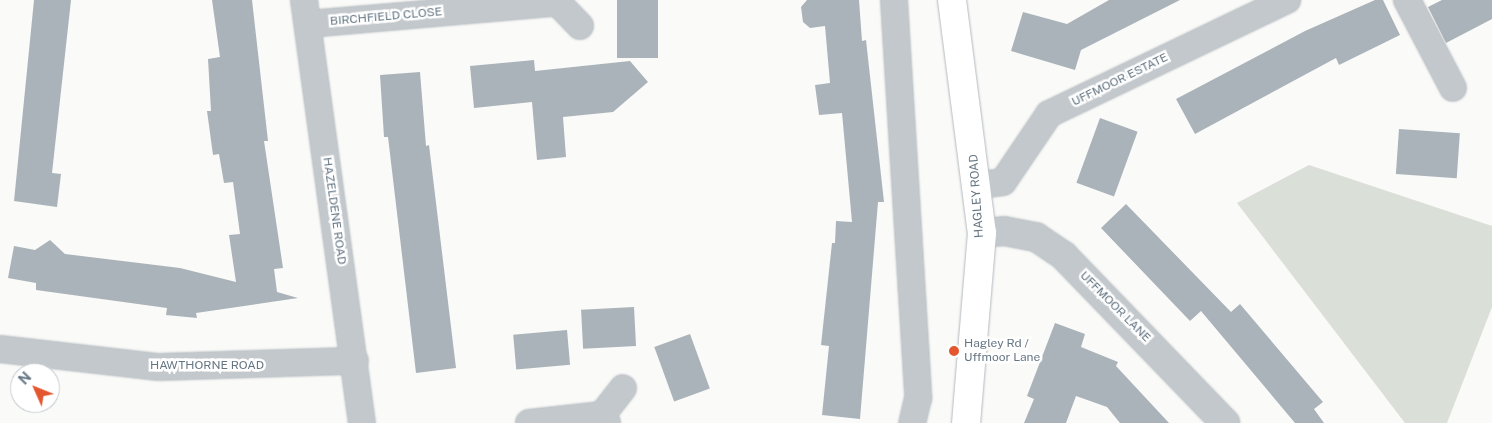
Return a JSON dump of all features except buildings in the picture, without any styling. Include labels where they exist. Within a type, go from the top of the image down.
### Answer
[{"type":"main road","name":"HAGLEY ROAD","points":[[952,0],[979,185],[982,233],[966,423]]},
{"type":"street","points":[[894,0],[918,398],[912,423]]},
{"type":"street","name":"UFFMOOR ESTATE","points":[[979,185],[1003,182],[1049,114],[1287,0]]},
{"type":"street","points":[[1407,0],[1453,88]]},
{"type":"street","name":"BIRCHFIELD CLOSE","points":[[306,12],[554,1],[580,26]]},
{"type":"street","name":"HAZELDENE ROAD","points":[[306,12],[362,423]]},
{"type":"street","name":"UFFMOOR LANE","points":[[982,233],[1004,231],[1036,237],[1064,256],[1225,423]]},
{"type":"street","name":"HAWTHORNE ROAD","points":[[0,349],[159,367],[355,361]]},
{"type":"street","points":[[529,423],[604,419],[623,388]]},
{"type":"shaded area","points":[[1309,165],[1492,226],[1492,307],[1447,423],[1405,423],[1237,203]]},
{"type":"place","name":"Hagley Rd / Uffmoor Lane","points":[[954,351]]}]
